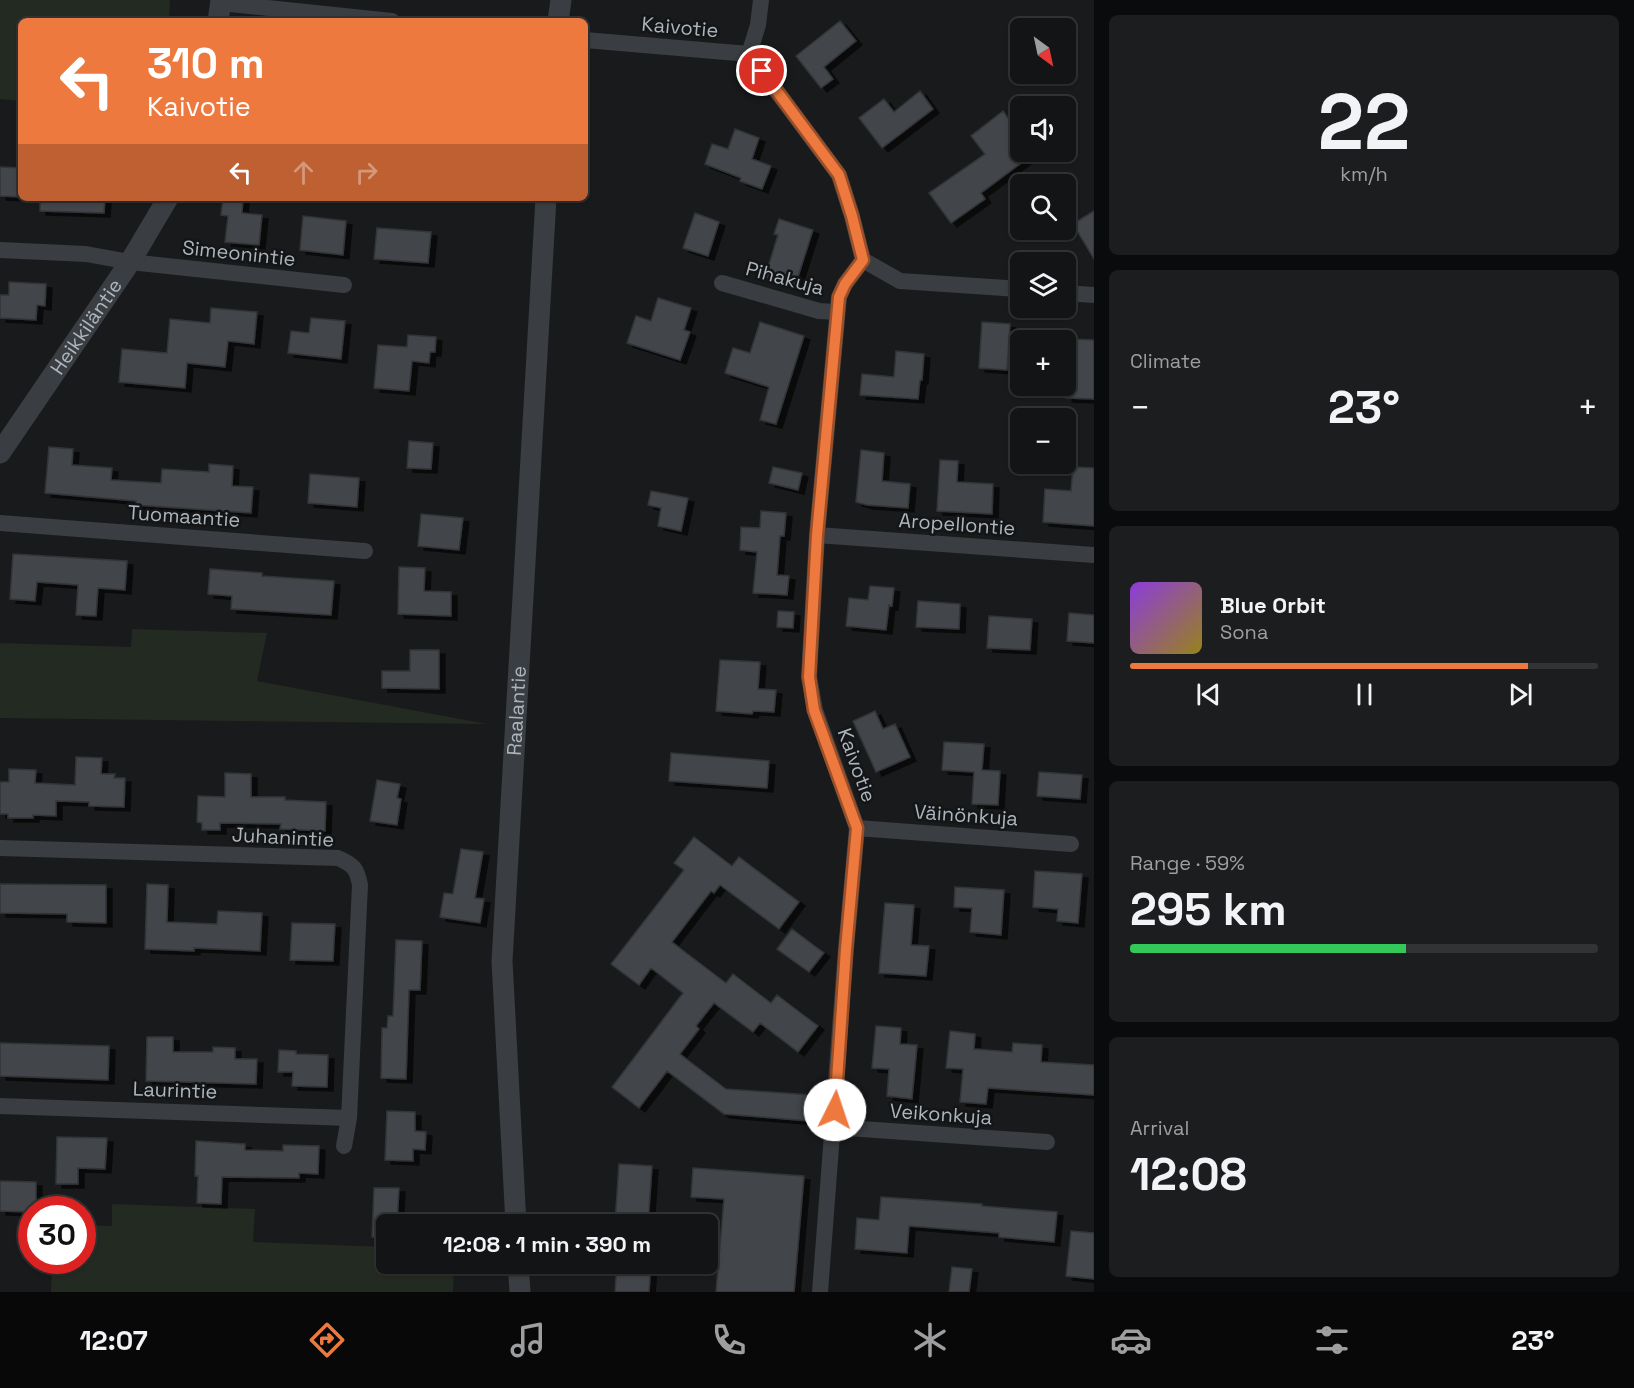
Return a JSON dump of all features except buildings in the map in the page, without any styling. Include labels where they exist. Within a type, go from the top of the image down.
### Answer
[{"type":"street","points":[[558,18],[561,0]]},
{"type":"street","points":[[761,0],[758,26],[749,54],[839,175],[863,260],[900,281],[1010,289]]},
{"type":"street","points":[[220,8],[352,18]]},
{"type":"street","name":"Kaivotie","points":[[588,40],[749,54]]},
{"type":"street","name":"Heikkiläntie","points":[[0,453],[130,262],[166,201]]},
{"type":"street","name":"Raalantie","points":[[515,1214],[502,961],[546,201]]},
{"type":"street","name":"Simeonintie","points":[[0,250],[86,254],[130,262],[344,285]]},
{"type":"street","name":"Kaivotie","points":[[820,1292],[857,828],[814,710],[809,677],[817,535],[837,312],[839,297],[845,284],[863,260]]},
{"type":"street","name":"Pihakuja","points":[[722,283],[819,311],[837,312]]},
{"type":"street","points":[[1076,293],[1094,295]]},
{"type":"street","name":"Tuomaantie","points":[[0,523],[365,551]]},
{"type":"street","name":"Aropellontie","points":[[817,535],[1094,555]]},
{"type":"street","name":"Väinönkuja","points":[[857,828],[1071,844]]},
{"type":"street","name":"Juhanintie","points":[[0,848],[338,858],[350,863],[357,872],[360,885],[349,1118],[344,1146]]},
{"type":"street","name":"Laurintie","points":[[0,1106],[349,1118]]},
{"type":"street","name":"Veikonkuja","points":[[833,1127],[1047,1142]]},
{"type":"street","points":[[519,1274],[520,1292]]},
{"type":"shaded area","points":[[0,0],[170,0],[169,18],[18,18],[18,101],[0,99]]},
{"type":"shaded area","points":[[132,629],[267,633],[257,681],[487,724],[0,718],[0,643],[131,647]]},
{"type":"shaded area","points":[[112,1204],[255,1209],[253,1242],[376,1247],[376,1274],[454,1274],[453,1292],[51,1292],[52,1274],[96,1274],[96,1225],[112,1226]]},
{"type":"route","points":[[762,71],[839,175],[863,260],[845,284],[839,297],[817,535],[809,677],[814,710],[857,828],[835,1110]]}]
